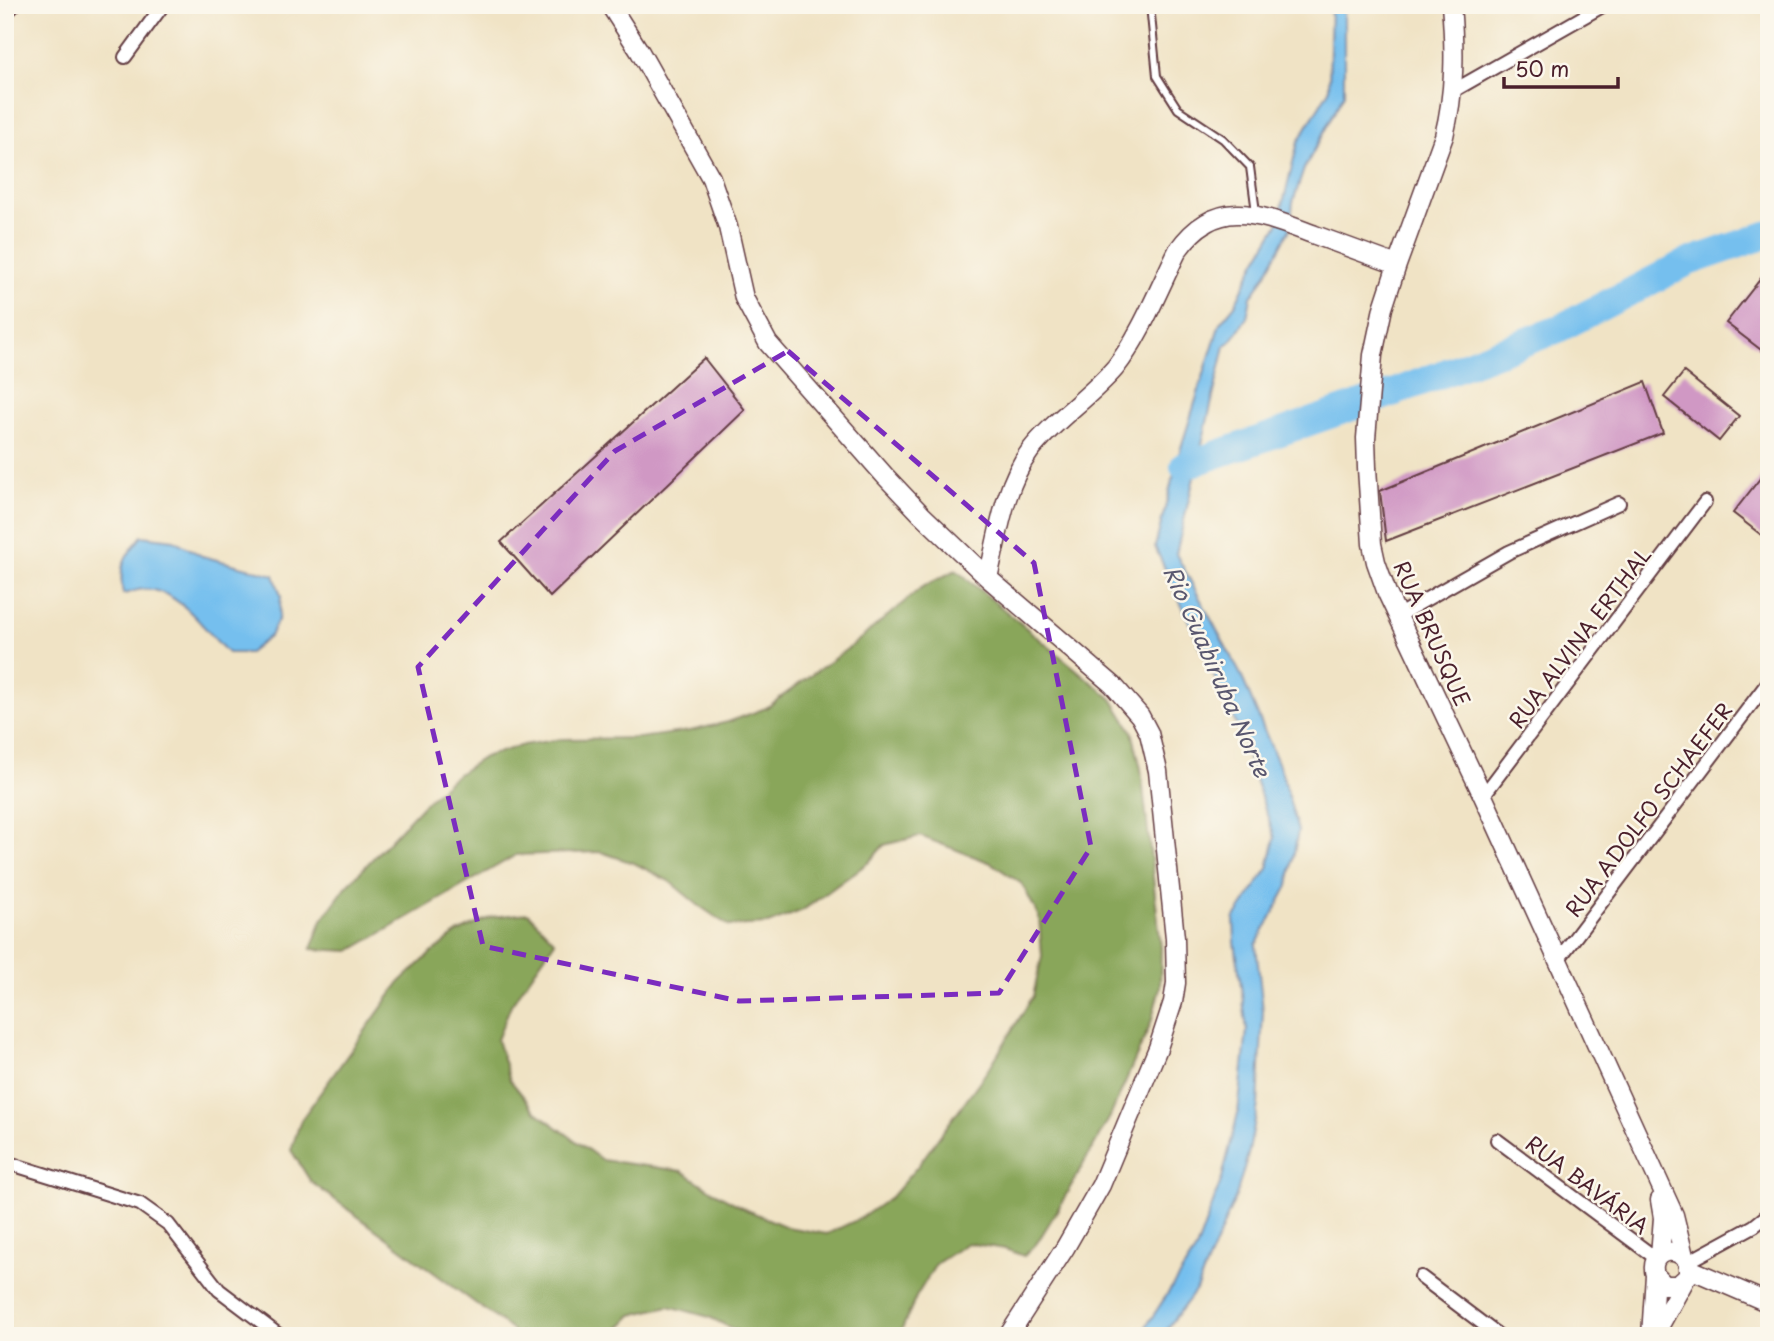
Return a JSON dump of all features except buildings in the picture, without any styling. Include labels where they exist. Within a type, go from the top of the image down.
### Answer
[{"type":"main road","points":[[610,5],[625,26],[711,178],[727,227],[744,298],[768,343],[885,476],[988,578],[1113,685],[1140,716],[1149,733],[1158,771],[1176,964],[1172,1002],[1163,1035],[1101,1185],[1065,1248],[1008,1336]]},
{"type":"main road","name":"RUA BRUSQUE","points":[[1451,5],[1453,91],[1444,136],[1397,265],[1377,331],[1366,438],[1372,544],[1381,577],[1397,616],[1483,796],[1674,1215],[1687,1267],[1653,1336]]},
{"type":"main road","points":[[988,578],[1006,503],[1016,475],[1030,452],[1115,367],[1129,348],[1178,250],[1202,224],[1226,214],[1264,217],[1397,265]]},
{"type":"main road","name":"RUA BRUSQUE","points":[[1651,1166],[1663,1218],[1657,1263],[1653,1336]]},
{"type":"main road","points":[[1687,1267],[1678,1285],[1665,1285],[1657,1263],[1672,1251],[1687,1267],[1769,1303]]},
{"type":"street","points":[[5,14],[14,5]]},
{"type":"street","points":[[125,57],[163,5]]},
{"type":"street","points":[[1453,91],[1604,5]]},
{"type":"street","name":"RUA ALVINA ERTHAL","points":[[1483,796],[1705,502]]},
{"type":"street","points":[[1397,616],[1509,552],[1619,503]]},
{"type":"street","name":"RUA ADOLFO SCHAEFER","points":[[1558,960],[1769,681]]},
{"type":"street","name":"RUA BAVÁRIA","points":[[1497,1140],[1657,1263]]},
{"type":"street","points":[[5,1162],[140,1204],[168,1224],[219,1290],[280,1336]]},
{"type":"street","points":[[1687,1267],[1769,1214]]},
{"type":"street","points":[[1421,1277],[1499,1336]]},
{"type":"lane","points":[[1150,5],[1157,76],[1178,109],[1223,139],[1250,167],[1264,217]]},
{"type":"highlighted area","points":[[788,351],[1034,563],[1091,847],[999,993],[739,1001],[483,946],[418,667],[615,451]]},
{"type":"green space","points":[[956,570],[1112,699],[1132,731],[1141,769],[1161,948],[1160,987],[1151,1023],[1110,1117],[1037,1243],[1024,1256],[1005,1249],[967,1243],[936,1264],[916,1297],[899,1336],[747,1336],[709,1317],[669,1306],[632,1315],[612,1336],[520,1336],[311,1182],[291,1150],[301,1120],[400,982],[457,933],[491,917],[528,913],[555,941],[511,1005],[497,1040],[510,1080],[535,1111],[602,1160],[682,1171],[747,1210],[787,1227],[827,1234],[861,1218],[891,1197],[917,1167],[990,1067],[1033,996],[1042,956],[1039,917],[1022,884],[991,863],[920,836],[884,845],[869,862],[803,910],[768,924],[729,926],[669,881],[636,864],[601,852],[516,855],[350,951],[311,949],[322,920],[346,887],[424,804],[452,778],[484,757],[523,745],[561,739],[639,738],[690,731],[728,722],[766,708],[854,644],[922,587]]},
{"type":"water","name":"Rio Guabiruba Norte","points":[[1331,5],[1344,5],[1344,94],[1304,169],[1293,202],[1290,229],[1251,297],[1247,317],[1225,346],[1176,554],[1241,675],[1281,770],[1298,831],[1288,886],[1256,945],[1263,1011],[1258,1105],[1236,1196],[1196,1290],[1162,1336],[1140,1336],[1196,1250],[1222,1178],[1238,1113],[1247,1030],[1234,919],[1268,868],[1275,838],[1237,726],[1155,547],[1179,454],[1220,323],[1235,305],[1278,224],[1298,142],[1329,90]]},
{"type":"water","points":[[142,536],[174,540],[202,556],[274,575],[281,596],[279,618],[270,636],[249,653],[228,653],[191,613],[170,596],[145,589],[123,594],[121,576],[124,562]]},
{"type":"waterway","points":[[1184,466],[1395,392],[1556,330],[1688,262],[1769,234]]}]
